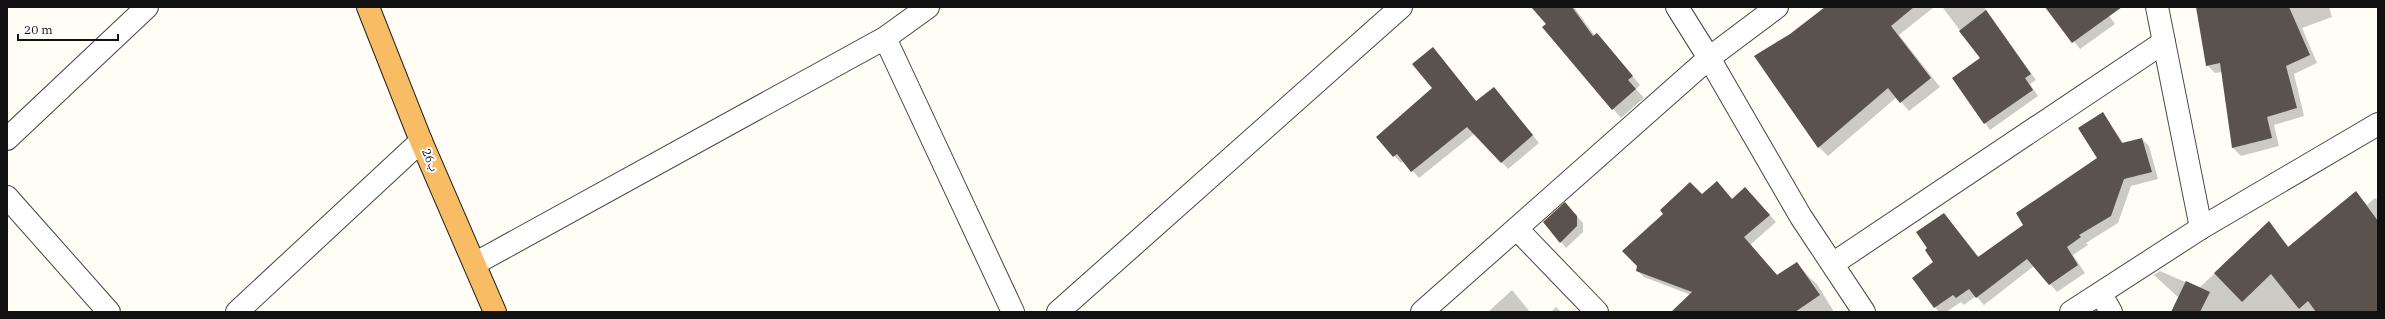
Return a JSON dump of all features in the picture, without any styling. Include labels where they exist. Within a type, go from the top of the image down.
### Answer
[{"type":"highway","name":"26ب","points":[[368,7],[421,141],[476,263],[495,312]]},
{"type":"street","points":[[7,139],[147,7]]},
{"type":"street","points":[[476,263],[886,38],[928,7]]},
{"type":"street","points":[[1058,312],[1401,7]]},
{"type":"street","points":[[1677,7],[1709,58],[1801,217],[1834,263],[1864,312]]},
{"type":"street","points":[[1422,312],[1709,58],[1777,7]]},
{"type":"street","points":[[2157,7],[2201,228]]},
{"type":"street","points":[[886,38],[1013,312]]},
{"type":"street","points":[[1834,263],[2164,42]]},
{"type":"street","points":[[2071,312],[2106,303],[2201,228],[2378,124]]},
{"type":"street","points":[[237,312],[421,141]]},
{"type":"street","points":[[7,197],[109,312]]},
{"type":"street","points":[[1517,229],[1597,312]]},
{"type":"building","points":[[1531,7],[1572,7],[1593,36],[1597,33],[1633,76],[1628,80],[1636,89],[1612,110],[1542,27],[1546,24]]},
{"type":"building","points":[[1825,7],[1914,7],[1891,26],[1931,78],[1900,103],[1888,88],[1818,148],[1754,56],[1790,34]]},
{"type":"building","points":[[2045,7],[2122,7],[2072,43]]},
{"type":"building","points":[[2196,7],[2289,7],[2310,55],[2286,66],[2297,108],[2267,117],[2272,138],[2232,148],[2220,63],[2206,66]]},
{"type":"building","points":[[1986,10],[2031,74],[2025,78],[2033,90],[1984,124],[1952,78],[1980,58],[1959,31]]},
{"type":"building","points":[[1433,47],[1476,101],[1494,87],[1533,135],[1501,163],[1467,127],[1411,172],[1397,154],[1393,157],[1376,137],[1432,88],[1412,64]]},
{"type":"building","points":[[2103,112],[2122,143],[2142,138],[2152,172],[2124,179],[2111,216],[2079,235],[2081,237],[2067,247],[2078,265],[2049,285],[2027,259],[1976,298],[1969,289],[1956,298],[1953,295],[1934,308],[1912,278],[1933,262],[1925,250],[1927,248],[1916,232],[1944,213],[1978,257],[2023,225],[2016,213],[2097,158],[2078,128]]},
{"type":"building","points":[[1717,181],[1732,199],[1745,187],[1770,215],[1744,237],[1777,275],[1797,262],[1820,295],[1795,312],[1671,312],[1692,292],[1636,271],[1637,266],[1622,251],[1663,214],[1660,210],[1690,182],[1702,194]]},
{"type":"building","points":[[2356,191],[2378,221],[2378,312],[2316,312],[2308,301],[2299,309],[2271,274],[2242,302],[2214,273],[2269,221],[2288,247]]},
{"type":"building","points":[[1565,202],[1577,216],[1577,226],[1560,243],[1543,222]]},
{"type":"building","points":[[2186,281],[2210,292],[2200,312],[2171,312]]}]
